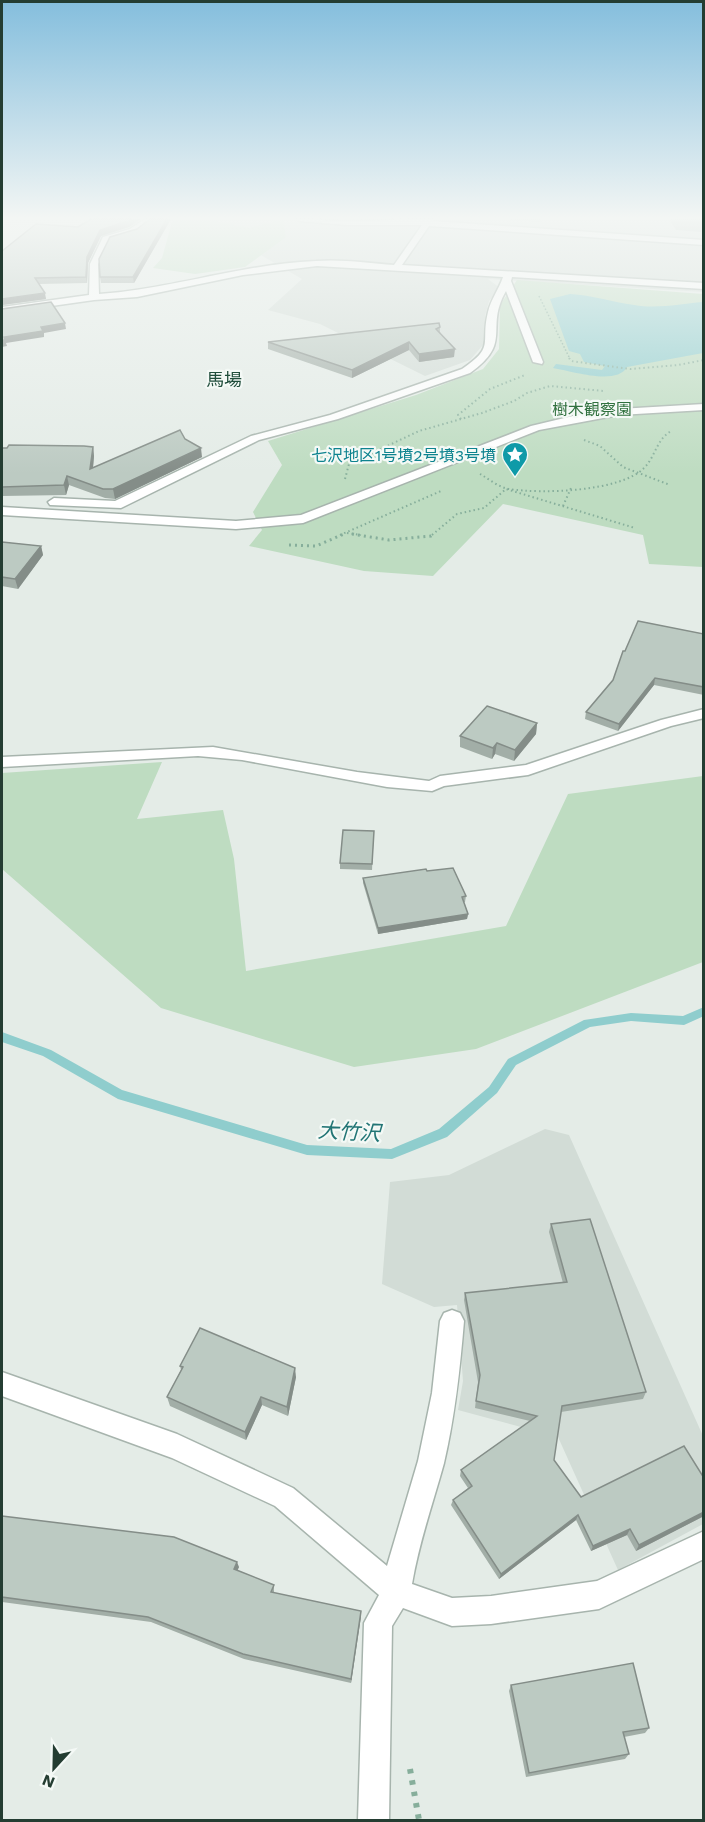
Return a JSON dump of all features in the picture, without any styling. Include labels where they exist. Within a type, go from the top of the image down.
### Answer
[{"type":"street","points":[[2,310],[44,304]]},
{"type":"street","points":[[2,501],[117,505],[255,438],[334,417],[466,371],[483,360],[490,350],[493,335],[491,318],[494,304]]},
{"type":"street","points":[[517,304],[538,362]]},
{"type":"street","points":[[2,511],[236,525],[303,519],[498,441],[573,417],[600,413],[704,407]]},
{"type":"street","points":[[2,762],[198,751],[228,752],[391,783],[432,786],[440,781],[528,770],[666,723],[704,713]]},
{"type":"street","points":[[373,1821],[378,1623],[397,1592],[402,1561],[436,1439],[445,1393],[452,1321]]},
{"type":"street","points":[[2,1384],[177,1447],[284,1497],[397,1592],[452,1612],[491,1610],[599,1595],[704,1545]]},
{"type":"path","points":[[543,304],[571,361],[630,369],[678,365],[704,360]]},
{"type":"path","points":[[461,419],[458,415],[490,389],[526,375],[529,368],[538,362]]},
{"type":"path","points":[[346,532],[389,540],[431,536],[457,514],[484,508],[506,489],[571,488],[624,481],[644,468],[659,440],[674,429]]},
{"type":"path","points":[[575,438],[600,446],[623,467],[670,485]]},
{"type":"path","points":[[490,469],[480,474],[506,489],[635,528]]},
{"type":"path","points":[[257,524],[266,536],[288,544],[316,546],[449,487]]},
{"type":"path","points":[[562,507],[571,488]]},
{"type":"shaded area","points":[[275,304],[488,304],[485,316],[488,335],[470,360],[425,376],[320,324],[268,310]]},
{"type":"shaded area","points":[[545,1129],[569,1135],[703,1436],[703,1524],[618,1570],[558,1437],[458,1410],[463,1381],[457,1305],[434,1307],[382,1284],[390,1182],[449,1175]]},
{"type":"green space","name":"樹木観察園","points":[[703,304],[703,567],[649,564],[643,535],[503,504],[433,576],[364,571],[249,546],[262,530],[253,512],[282,465],[268,441],[416,395],[483,369],[499,349],[500,305]]},
{"type":"green space","points":[[162,762],[137,819],[223,810],[234,859],[246,971],[506,926],[568,794],[703,776],[703,962],[476,1049],[354,1067],[161,1008],[2,869],[2,773]]},
{"type":"water","points":[[552,304],[669,306],[703,304],[703,353],[627,367],[622,373],[614,376],[593,376],[553,368],[556,364],[602,370],[605,366],[584,362],[580,354],[569,351]]},
{"type":"building","points":[[52,304],[65,323],[41,327],[43,331],[4,337],[5,340],[2,340],[2,309]]},
{"type":"building","points":[[439,323],[440,327],[436,329],[455,349],[419,354],[409,342],[352,370],[268,342]]},
{"type":"building","points":[[180,430],[185,439],[201,448],[113,489],[103,489],[67,476],[64,485],[2,487],[2,448],[7,448],[9,445],[93,447],[90,469]]},
{"type":"building","points":[[2,542],[41,546],[15,579],[2,577]]},
{"type":"building","points":[[638,621],[704,634],[704,687],[655,678],[619,724],[586,712],[613,680],[623,651]]},
{"type":"building","points":[[487,706],[537,723],[515,750],[497,743],[493,748],[460,736]]},
{"type":"building","points":[[343,830],[374,831],[372,864],[340,863]]},
{"type":"building","points":[[453,868],[466,896],[462,897],[468,914],[378,928],[363,878],[426,869],[427,871]]},
{"type":"building","points":[[590,1219],[646,1392],[562,1406],[554,1460],[581,1497],[684,1446],[704,1478],[704,1512],[639,1545],[630,1529],[593,1546],[578,1515],[501,1574],[453,1500],[472,1486],[461,1470],[537,1416],[476,1401],[480,1375],[465,1293],[567,1282],[551,1224]]},
{"type":"building","points":[[200,1328],[295,1368],[287,1407],[261,1397],[245,1432],[167,1397]]},
{"type":"building","points":[[2,1516],[174,1537],[237,1562],[234,1569],[274,1585],[271,1592],[361,1611],[351,1679],[243,1654],[148,1617],[2,1597]]},
{"type":"building","points":[[633,1663],[649,1728],[623,1732],[629,1754],[529,1773],[511,1685]]},
{"type":"waterway","name":"大竹沢","points":[[2,1037],[47,1053],[118,1094],[307,1150],[392,1154],[443,1133],[493,1090],[512,1062],[588,1023],[631,1017],[684,1021],[704,1011]]},
{"type":"place","name":"七沢地区1号墳2号墳3号墳","points":[[515,478]]},
{"type":"district","name":"馬場","points":[[224,380]]}]
